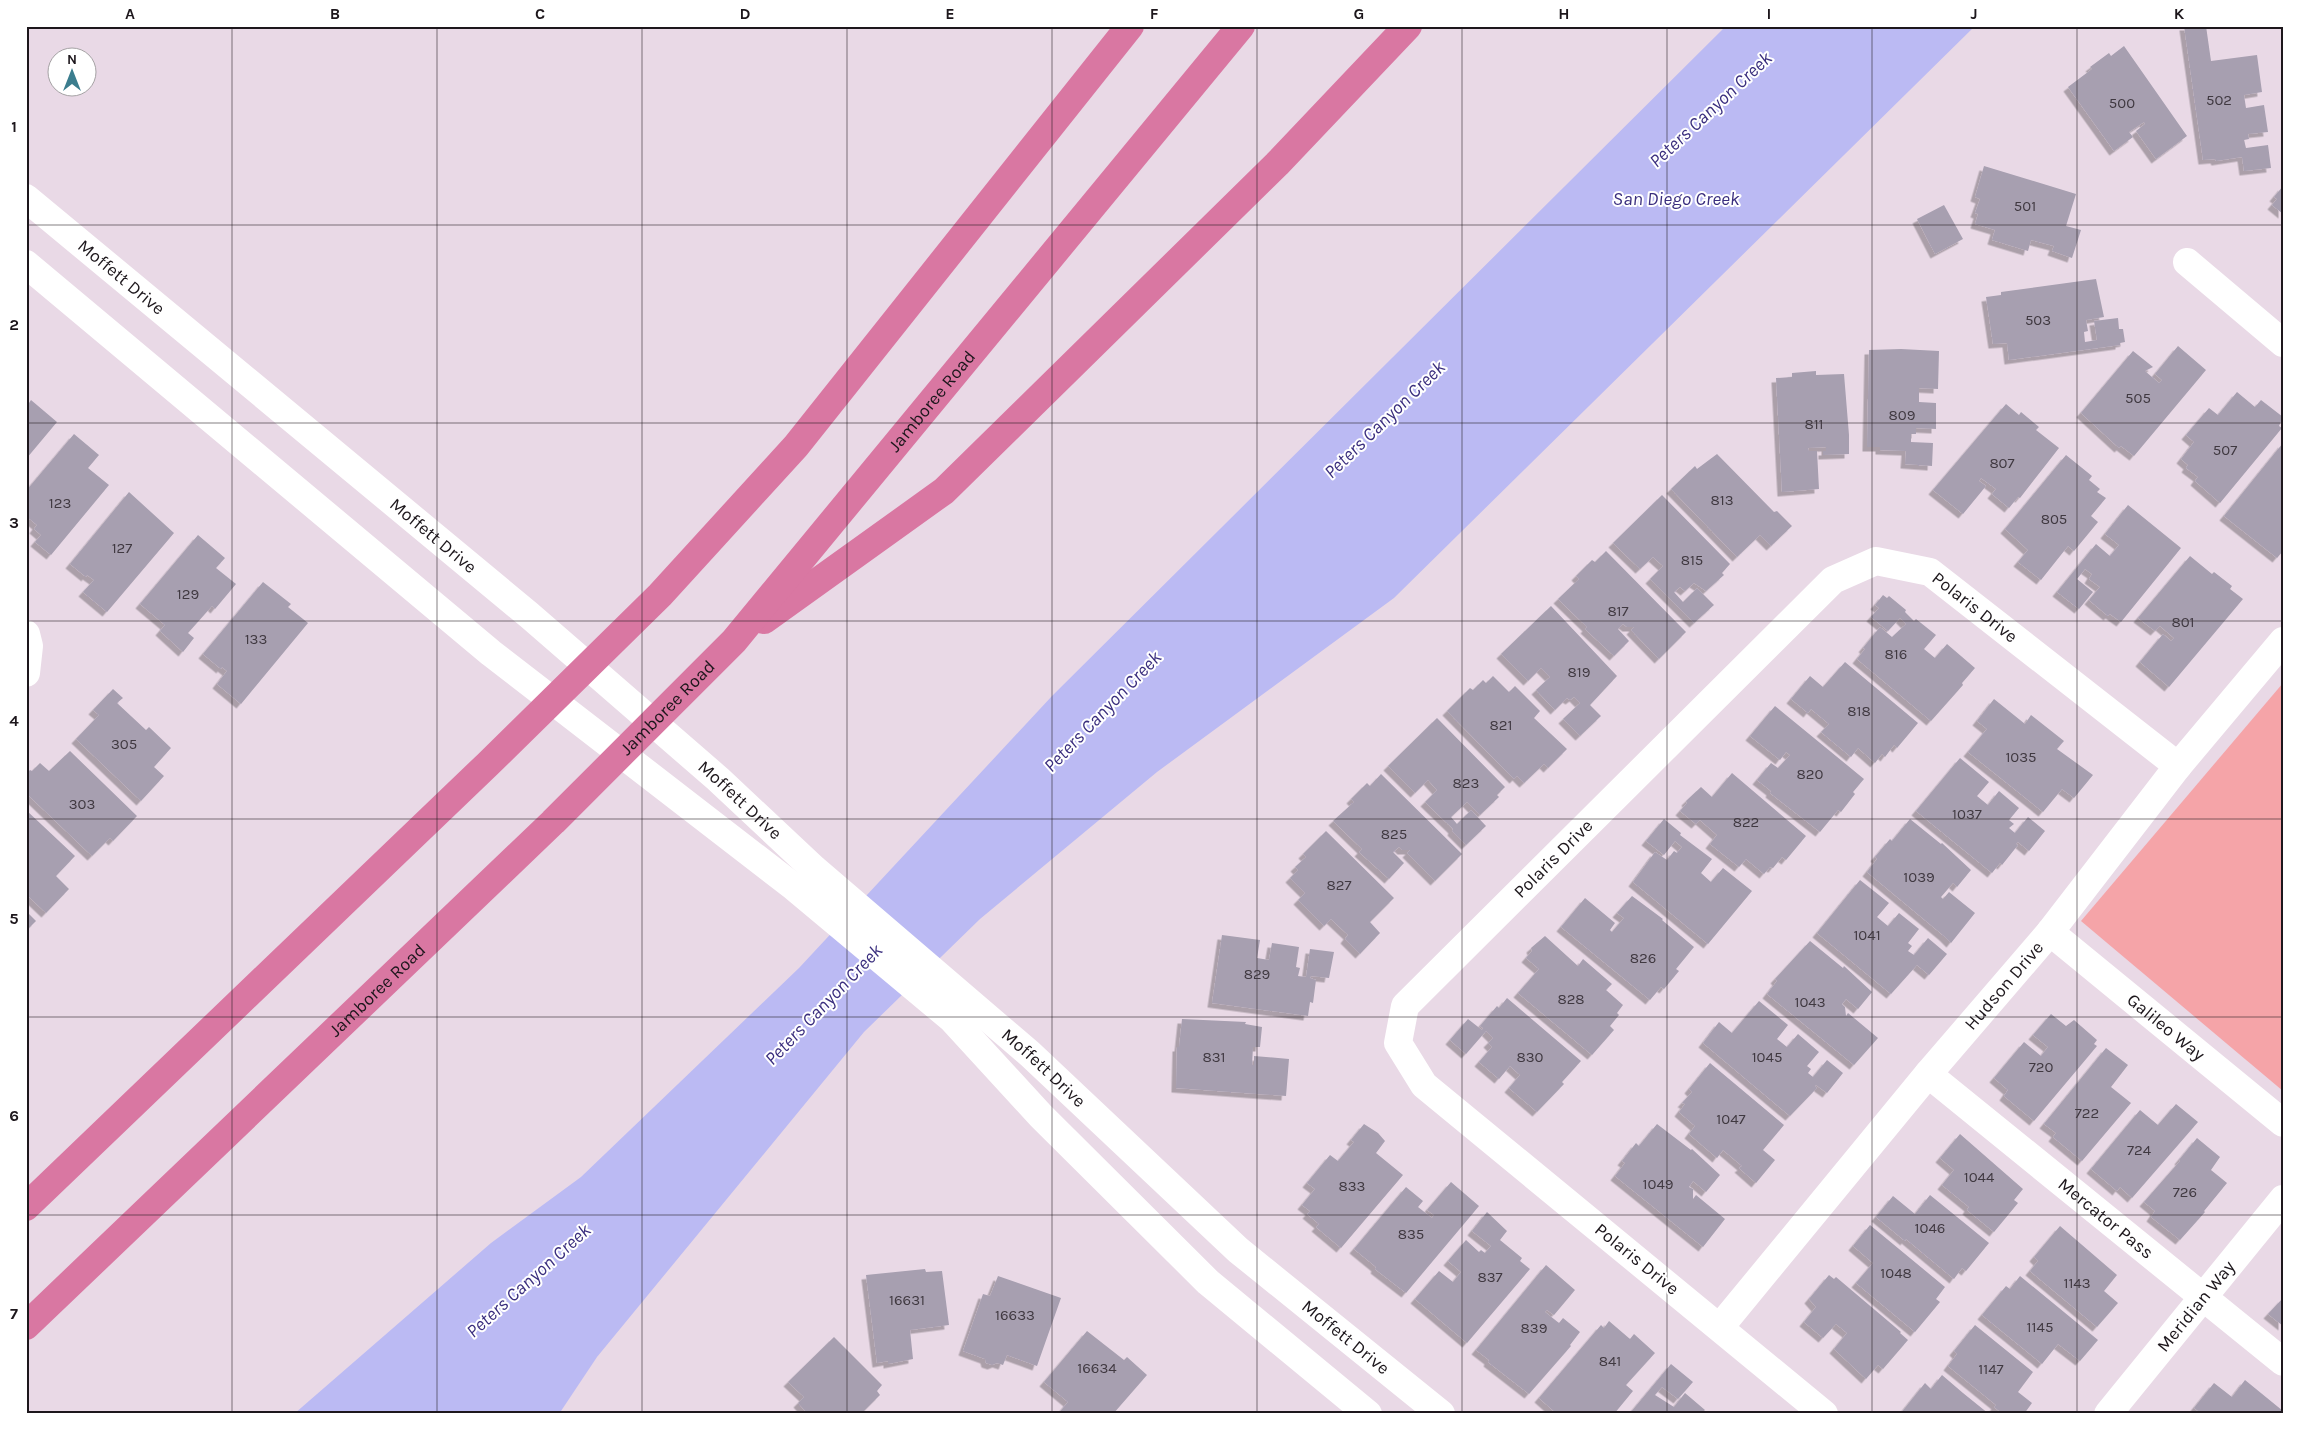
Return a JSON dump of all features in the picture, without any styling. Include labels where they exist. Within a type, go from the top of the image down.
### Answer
[{"type":"highway","points":[[1090,74],[1116,26]]},
{"type":"highway","points":[[26,1207],[488,764],[660,595],[796,446],[1130,26]]},
{"type":"highway","name":"Jamboree Road","points":[[26,1326],[553,822],[734,641],[1241,26]]},
{"type":"highway","points":[[734,641],[944,491],[1277,164],[1408,26]]},
{"type":"street","name":"Moffett Drive","points":[[26,198],[529,615],[718,779],[961,1011],[1041,1116],[1208,1282],[1368,1414]]},
{"type":"street","points":[[2187,262],[2283,343]]},
{"type":"street","name":"Moffett Drive","points":[[26,264],[491,653],[794,887],[1070,1090],[1238,1250],[1441,1414]]},
{"type":"street","name":"Polaris Drive","points":[[1824,1414],[1424,1085],[1398,1043],[1405,1006],[1833,580],[1876,561],[1930,572],[2178,766]]},
{"type":"street","points":[[26,673],[28,640]]},
{"type":"street","name":"Hudson Drive","points":[[1720,1327],[1928,1074],[2050,932],[2178,766],[2283,641]]},
{"type":"street","name":"Galileo Way","points":[[2050,932],[2283,1123]]},
{"type":"street","name":"Mercator Pass","points":[[1928,1074],[2283,1362]]},
{"type":"street","name":"Meridian Way","points":[[2108,1414],[2283,1199]]},
{"type":"shaded area","points":[[2283,683],[2283,1091],[2081,921]]},
{"type":"water","name":"San Diego Creek","points":[[1726,26],[1975,26],[1394,598],[1157,772],[980,919],[864,1032],[597,1357],[559,1414],[294,1414],[491,1243],[581,1177],[799,968],[1052,696]]},
{"type":"building","points":[[2184,26],[2206,26],[2211,61],[2257,55],[2262,92],[2244,95],[2246,108],[2264,105],[2268,132],[2248,134],[2249,139],[2244,140],[2246,148],[2268,145],[2271,168],[2244,171],[2242,157],[2216,161],[2215,159],[2203,160]]},
{"type":"building","points":[[2124,46],[2187,136],[2156,159],[2136,131],[2145,124],[2144,122],[2129,132],[2133,137],[2114,151],[2068,87],[2109,53],[2111,56]]},
{"type":"building","points":[[1984,166],[2076,194],[2066,226],[2081,230],[2072,258],[2052,251],[2054,246],[2031,240],[2028,251],[1992,240],[1995,230],[1975,224],[1978,214],[1975,213],[1980,199],[1975,197]]},
{"type":"building","points":[[2283,186],[2283,214],[2272,205],[2277,199],[2274,197]]},
{"type":"building","points":[[1944,205],[1963,239],[1935,254],[1917,219]]},
{"type":"building","points":[[2096,279],[2104,317],[2086,320],[2088,331],[2084,332],[2085,342],[2097,340],[2094,321],[2118,318],[2119,329],[2123,329],[2125,342],[2120,343],[2120,345],[2009,360],[2007,343],[1993,344],[1986,297],[2001,295],[2001,292]]},
{"type":"building","points":[[2178,346],[2206,370],[2134,456],[2121,446],[2119,448],[2081,413],[2133,351],[2153,367],[2145,371],[2159,383],[2162,380],[2155,374]]},
{"type":"building","points":[[1869,350],[1939,351],[1938,389],[1919,388],[1919,402],[1936,403],[1936,429],[1916,428],[1916,434],[1911,434],[1911,442],[1933,443],[1932,466],[1905,464],[1906,451],[1880,450],[1880,447],[1867,447]]},
{"type":"building","points":[[1816,371],[1816,375],[1844,374],[1849,454],[1823,455],[1826,447],[1808,448],[1809,451],[1817,451],[1819,489],[1782,492],[1776,378],[1792,377],[1792,373]]},
{"type":"building","points":[[2237,392],[2255,407],[2261,400],[2283,417],[2279,426],[2282,428],[2220,503],[2195,481],[2198,477],[2186,468],[2188,465],[2181,459],[2194,442],[2186,435],[2209,408],[2218,415]]},
{"type":"building","points":[[26,400],[29,403],[31,400],[57,422],[26,459]]},
{"type":"building","points":[[2006,404],[2019,415],[2021,412],[2039,427],[2036,430],[2059,448],[2020,498],[2018,497],[2009,508],[1992,494],[1996,489],[1981,478],[1979,481],[1986,486],[1963,514],[1933,490]]},
{"type":"building","points":[[74,434],[99,455],[88,468],[109,485],[51,555],[35,542],[41,535],[34,529],[37,525],[26,516],[26,491]]},
{"type":"building","points":[[2283,443],[2283,551],[2277,558],[2224,516]]},
{"type":"building","points":[[1717,454],[1774,512],[1777,511],[1792,526],[1771,546],[1760,535],[1737,557],[1671,489],[1695,466],[1697,469]]},
{"type":"building","points":[[2066,455],[2092,476],[2089,480],[2100,489],[2097,492],[2106,498],[2091,516],[2098,522],[2074,551],[2068,546],[2041,580],[2018,562],[2028,550],[2005,529]]},
{"type":"building","points":[[129,492],[174,533],[107,612],[83,592],[94,580],[87,575],[86,577],[70,564]]},
{"type":"building","points":[[1662,495],[1730,564],[1722,573],[1724,575],[1706,591],[1694,583],[1685,591],[1680,587],[1674,592],[1683,602],[1697,588],[1714,605],[1694,623],[1650,579],[1663,566],[1653,557],[1640,569],[1613,543]]},
{"type":"building","points":[[2128,505],[2181,548],[2121,622],[2110,614],[2108,616],[2089,600],[2100,587],[2089,579],[2092,574],[2085,569],[2077,579],[2093,592],[2079,609],[2057,592],[2096,544],[2110,556],[2119,545],[2105,534]]},
{"type":"building","points":[[198,535],[225,558],[216,568],[236,584],[215,609],[212,606],[188,633],[194,638],[183,652],[160,631],[165,625],[140,604]]},
{"type":"building","points":[[1606,551],[1686,632],[1659,659],[1631,630],[1634,627],[1627,627],[1623,624],[1618,629],[1629,641],[1614,656],[1585,629],[1587,627],[1558,599],[1579,579],[1576,576],[1592,560],[1595,562]]},
{"type":"building","points":[[2190,556],[2212,574],[2214,572],[2232,586],[2230,589],[2243,599],[2169,687],[2140,662],[2163,634],[2171,641],[2174,638],[2160,626],[2155,631],[2138,618]]},
{"type":"building","points":[[263,582],[291,604],[288,607],[308,623],[241,704],[217,684],[227,671],[222,667],[221,669],[203,654]]},
{"type":"building","points":[[1883,595],[1887,598],[1889,596],[1906,610],[1905,612],[1914,621],[1916,619],[1936,635],[1924,649],[1935,658],[1947,644],[1975,668],[1962,683],[1963,685],[1931,721],[1857,659],[1865,649],[1863,648],[1880,627],[1892,637],[1906,624],[1900,618],[1888,631],[1871,617],[1879,608],[1875,605]]},
{"type":"building","points":[[1551,606],[1617,676],[1590,705],[1601,716],[1580,736],[1563,719],[1580,703],[1574,697],[1570,700],[1567,698],[1555,710],[1536,690],[1550,677],[1541,668],[1528,681],[1501,654]]},
{"type":"building","points":[[1845,662],[1918,723],[1897,748],[1894,745],[1885,757],[1882,754],[1875,763],[1858,748],[1851,757],[1821,732],[1829,724],[1811,709],[1808,713],[1791,699],[1810,676],[1823,687]]},
{"type":"building","points":[[1493,676],[1509,692],[1515,686],[1540,711],[1534,718],[1567,749],[1548,768],[1544,764],[1524,783],[1517,776],[1514,779],[1447,711],[1470,688],[1473,690],[1483,680],[1486,683]]},
{"type":"building","points":[[113,689],[123,698],[117,703],[146,730],[149,727],[171,748],[154,767],[164,776],[141,801],[76,739],[99,715],[93,710]]},
{"type":"building","points":[[1994,699],[2025,724],[2031,715],[2064,741],[2057,749],[2093,775],[2074,798],[2062,789],[2043,812],[1968,752],[1987,729],[1977,721]]},
{"type":"building","points":[[1775,706],[1864,779],[1853,792],[1855,794],[1841,812],[1838,810],[1820,832],[1770,793],[1771,791],[1757,780],[1771,763],[1778,768],[1790,755],[1786,752],[1780,760],[1750,736]]},
{"type":"building","points":[[1437,718],[1505,787],[1497,795],[1499,797],[1480,815],[1467,802],[1451,817],[1457,824],[1471,810],[1486,826],[1466,845],[1452,831],[1453,829],[1425,802],[1437,790],[1428,780],[1415,793],[1388,766]]},
{"type":"building","points":[[70,751],[137,816],[113,841],[110,838],[92,856],[26,793],[26,774],[30,770],[32,771],[40,763],[49,771]]},
{"type":"building","points":[[1960,758],[1989,782],[1977,796],[1988,805],[1999,791],[2019,808],[2009,820],[2014,824],[2009,828],[2015,833],[2028,817],[2045,831],[2029,851],[2018,842],[2016,844],[2018,845],[2002,865],[2000,863],[1992,873],[1916,811]]},
{"type":"building","points":[[1732,773],[1806,836],[1786,860],[1782,857],[1773,868],[1770,867],[1764,874],[1746,859],[1739,867],[1710,844],[1717,835],[1700,820],[1696,824],[1680,811],[1687,803],[1686,801],[1701,787],[1712,797]]},
{"type":"building","points":[[1381,774],[1462,854],[1435,881],[1407,853],[1410,850],[1402,850],[1399,847],[1393,852],[1404,863],[1389,879],[1359,852],[1362,849],[1333,821],[1354,802],[1351,799],[1367,783],[1370,786]]},
{"type":"building","points":[[26,810],[75,856],[56,876],[69,889],[46,913],[26,894]]},
{"type":"building","points":[[1664,819],[1681,833],[1680,835],[1712,859],[1701,873],[1711,882],[1723,868],[1752,891],[1708,944],[1633,882],[1655,852],[1667,860],[1674,851],[1677,853],[1682,847],[1675,841],[1664,855],[1646,841]]},
{"type":"building","points":[[1910,819],[1942,843],[1971,870],[1957,887],[1953,883],[1941,897],[1943,899],[1949,892],[1975,913],[1951,943],[1867,872],[1877,859],[1875,857],[1890,839],[1892,841]]},
{"type":"building","points":[[1326,831],[1394,898],[1370,922],[1380,933],[1360,954],[1345,939],[1348,935],[1331,919],[1324,926],[1298,900],[1305,893],[1290,878],[1298,870],[1295,867],[1306,857],[1303,854]]},
{"type":"building","points":[[1860,880],[1889,903],[1877,917],[1888,926],[1899,913],[1919,929],[1908,943],[1912,946],[1908,951],[1914,955],[1928,938],[1947,954],[1929,975],[1917,965],[1891,994],[1817,933]]},
{"type":"building","points":[[1632,896],[1663,919],[1694,947],[1676,969],[1679,971],[1664,989],[1661,987],[1650,1000],[1561,927],[1585,898],[1615,923],[1610,930],[1612,932],[1624,918],[1617,913]]},
{"type":"building","points":[[26,911],[36,921],[26,931]]},
{"type":"building","points":[[1222,935],[1260,940],[1257,958],[1269,960],[1272,943],[1299,947],[1296,967],[1300,968],[1298,976],[1306,977],[1310,949],[1334,952],[1329,978],[1311,976],[1310,978],[1316,980],[1313,1003],[1310,1002],[1308,1016],[1212,1003]]},
{"type":"building","points":[[1545,936],[1578,966],[1583,959],[1612,984],[1606,990],[1623,1005],[1617,1013],[1619,1015],[1610,1026],[1614,1030],[1592,1055],[1518,993],[1539,969],[1526,958],[1532,951],[1531,948]]},
{"type":"building","points":[[1810,941],[1843,968],[1844,966],[1872,992],[1858,1009],[1846,999],[1842,1004],[1845,1007],[1846,1016],[1848,1013],[1878,1038],[1854,1065],[1767,994],[1777,981],[1775,979]]},
{"type":"building","points":[[1507,998],[1581,1061],[1562,1082],[1564,1084],[1537,1112],[1509,1088],[1520,1075],[1510,1066],[1499,1079],[1479,1062],[1492,1047],[1488,1043],[1493,1038],[1486,1031],[1466,1054],[1450,1040],[1468,1019],[1482,1030],[1483,1028],[1480,1026],[1497,1006],[1499,1008]]},
{"type":"building","points":[[1759,1001],[1788,1025],[1777,1039],[1787,1047],[1798,1034],[1819,1052],[1807,1066],[1811,1069],[1808,1073],[1813,1077],[1827,1060],[1843,1073],[1827,1093],[1816,1085],[1817,1088],[1790,1116],[1703,1043],[1719,1022],[1732,1033]]},
{"type":"building","points":[[2051,1014],[2066,1026],[2074,1020],[2097,1040],[2094,1044],[2097,1046],[2034,1121],[2004,1096],[2008,1090],[1994,1078],[2024,1042],[2041,1056],[2048,1047],[2033,1035]]},
{"type":"building","points":[[1182,1019],[1246,1022],[1245,1024],[1262,1027],[1260,1047],[1253,1047],[1252,1065],[1254,1065],[1254,1056],[1289,1059],[1286,1096],[1176,1088],[1177,1047],[1179,1047]]},
{"type":"building","points":[[2106,1048],[2128,1065],[2111,1087],[2131,1103],[2082,1161],[2053,1137],[2056,1133],[2044,1124]]},
{"type":"building","points":[[1710,1063],[1784,1125],[1763,1150],[1775,1160],[1756,1183],[1739,1168],[1742,1166],[1723,1150],[1717,1158],[1689,1134],[1695,1126],[1679,1112],[1685,1104],[1682,1103],[1692,1092],[1689,1089]]},
{"type":"building","points":[[2176,1104],[2198,1122],[2132,1198],[2120,1187],[2117,1191],[2091,1169],[2140,1110],[2158,1125]]},
{"type":"building","points":[[1364,1124],[1378,1133],[1385,1141],[1376,1153],[1403,1175],[1341,1248],[1316,1227],[1319,1224],[1307,1214],[1310,1211],[1302,1205],[1315,1189],[1307,1183],[1330,1155],[1338,1161],[1354,1142],[1351,1140]]},
{"type":"building","points":[[1657,1124],[1692,1149],[1720,1175],[1706,1192],[1693,1181],[1689,1187],[1693,1189],[1693,1199],[1696,1195],[1725,1219],[1703,1247],[1615,1176],[1625,1163],[1622,1161],[1636,1143],[1639,1146]]},
{"type":"building","points":[[1960,1134],[2023,1189],[2014,1200],[2018,1203],[1994,1232],[1967,1210],[1969,1207],[1942,1185],[1954,1170],[1940,1158]]},
{"type":"building","points":[[2197,1138],[2220,1157],[2211,1170],[2227,1183],[2180,1240],[2151,1217],[2155,1211],[2144,1202],[2180,1161]]},
{"type":"building","points":[[1451,1182],[1479,1206],[1406,1293],[1375,1269],[1376,1267],[1354,1249],[1406,1187],[1423,1201],[1418,1207],[1432,1218],[1434,1215],[1427,1210]]},
{"type":"building","points":[[1930,1195],[1989,1243],[1966,1271],[1962,1268],[1954,1279],[1876,1217],[1893,1196],[1915,1214]]},
{"type":"building","points":[[1487,1212],[1507,1231],[1500,1240],[1522,1258],[1520,1261],[1530,1269],[1467,1343],[1415,1299],[1439,1271],[1453,1282],[1461,1272],[1448,1261],[1466,1240],[1479,1252],[1481,1250],[1485,1253],[1491,1246],[1472,1231]]},
{"type":"building","points":[[1870,1225],[1945,1287],[1936,1299],[1940,1302],[1915,1332],[1856,1283],[1873,1263],[1853,1246]]},
{"type":"building","points":[[2060,1226],[2117,1275],[2104,1291],[2118,1303],[2097,1327],[2030,1271],[2038,1261],[2034,1257]]},
{"type":"building","points":[[1546,1265],[1575,1290],[1554,1315],[1547,1310],[1545,1312],[1559,1323],[1563,1318],[1580,1332],[1571,1346],[1529,1394],[1488,1362],[1489,1360],[1476,1350]]},
{"type":"building","points":[[925,1269],[926,1272],[942,1271],[949,1325],[910,1330],[913,1359],[888,1364],[888,1361],[877,1363],[866,1275]]},
{"type":"building","points":[[1829,1275],[1834,1279],[1836,1277],[1908,1340],[1883,1369],[1878,1365],[1866,1379],[1834,1349],[1847,1333],[1836,1324],[1823,1338],[1804,1322],[1816,1307],[1809,1299]]},
{"type":"building","points":[[998,1276],[1061,1298],[1037,1366],[1007,1355],[1003,1365],[997,1363],[992,1365],[986,1363],[985,1359],[963,1351],[983,1294],[990,1296]]},
{"type":"building","points":[[2020,1276],[2098,1340],[2080,1361],[2058,1344],[2042,1364],[1982,1315],[2006,1286],[2010,1289]]},
{"type":"building","points":[[2283,1298],[2283,1326],[2268,1314]]},
{"type":"building","points":[[1609,1321],[1630,1339],[1634,1334],[1655,1353],[1626,1385],[1633,1391],[1614,1414],[1557,1414],[1539,1398],[1601,1325],[1604,1328]]},
{"type":"building","points":[[1975,1325],[2033,1372],[2018,1392],[2032,1403],[2024,1414],[2003,1414],[1994,1407],[1996,1405],[1948,1366],[1957,1354],[1954,1351]]},
{"type":"building","points":[[1087,1331],[1124,1360],[1127,1357],[1147,1375],[1113,1414],[1058,1414],[1068,1402],[1044,1382]]},
{"type":"building","points":[[834,1337],[882,1385],[877,1391],[880,1395],[864,1411],[867,1414],[808,1414],[798,1403],[804,1397],[788,1382]]},
{"type":"building","points":[[1671,1364],[1693,1382],[1678,1399],[1662,1387],[1655,1395],[1674,1407],[1685,1393],[1705,1410],[1703,1412],[1705,1414],[1633,1414],[1631,1412]]},
{"type":"building","points":[[1942,1375],[1989,1414],[1901,1413],[1925,1383],[1931,1389]]},
{"type":"building","points":[[2245,1380],[2283,1411],[2283,1414],[2202,1414],[2194,1408],[2214,1383],[2232,1397]]},
{"type":"water label","name":"Peters Canyon Creek","points":[[1710,109]]},
{"type":"water label","name":"Peters Canyon Creek","points":[[1384,419]]},
{"type":"water label","name":"Peters Canyon Creek","points":[[1102,711]]},
{"type":"water label","name":"Peters Canyon Creek","points":[[823,1004]]},
{"type":"water label","name":"Peters Canyon Creek","points":[[528,1280]]}]
